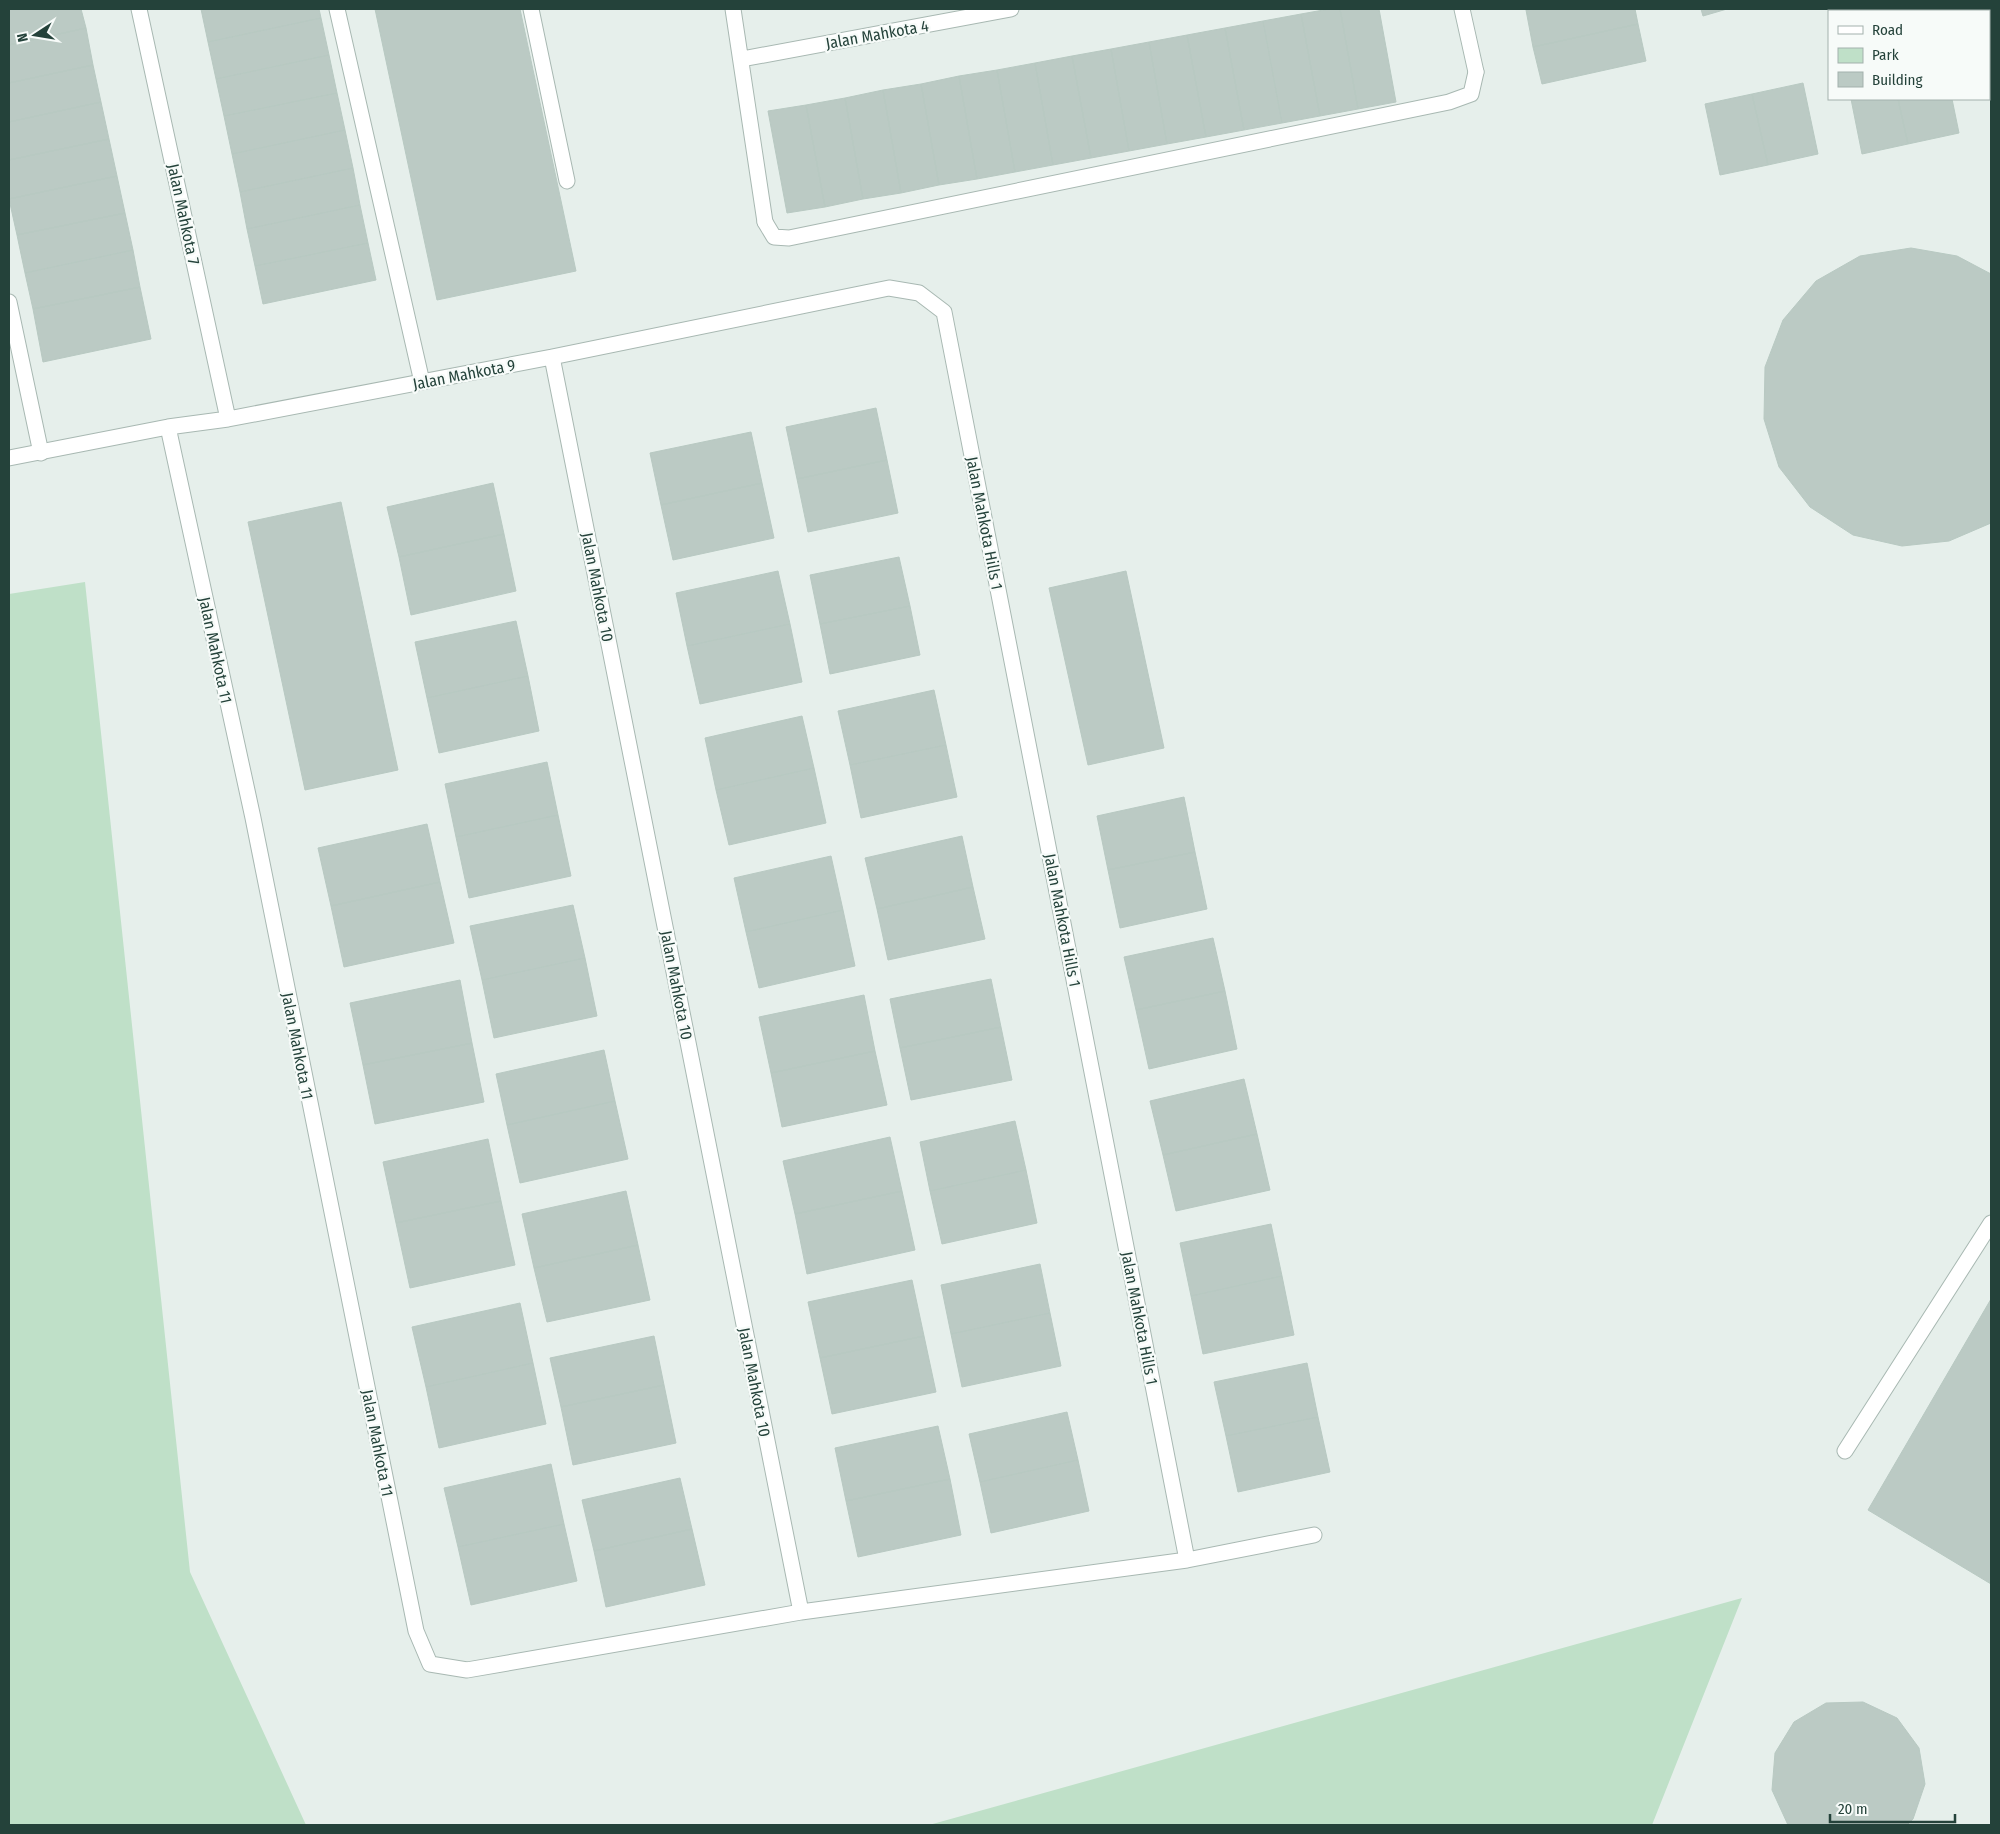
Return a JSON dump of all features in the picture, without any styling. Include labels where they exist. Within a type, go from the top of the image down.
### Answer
[{"type":"street","name":"Jalan Mahkota 7","points":[[139,9],[228,419]]},
{"type":"street","points":[[337,9],[422,382]]},
{"type":"street","points":[[531,9],[567,182]]},
{"type":"street","points":[[733,9],[765,222],[774,237],[789,238],[1449,102],[1472,94],[1476,72],[1462,9]]},
{"type":"street","name":"Jalan Mahkota 4","points":[[742,59],[1011,9]]},
{"type":"street","name":"Jalan Mahkota 9","points":[[9,458],[168,427],[228,419],[552,357],[889,288],[919,293]]},
{"type":"street","name":"Jalan Mahkota Hills 1","points":[[919,293],[944,312],[1187,1560]]},
{"type":"street","points":[[9,302],[40,453]]},
{"type":"street","name":"Jalan Mahkota 10","points":[[552,357],[801,1612]]},
{"type":"street","name":"Jalan Mahkota 11","points":[[168,427],[253,818],[416,1631],[430,1664],[467,1670],[801,1612]]},
{"type":"street","points":[[1844,1451],[1991,1224]]},
{"type":"street","points":[[801,1612],[1187,1560],[1314,1535]]},
{"type":"green space","points":[[85,582],[190,1572],[306,1825],[9,1825],[9,594]]},
{"type":"green space","points":[[1742,1598],[1652,1825],[929,1825]]},
{"type":"building","points":[[9,9],[81,9],[86,28],[9,45]]},
{"type":"building","points":[[201,9],[319,9],[321,18],[208,42]]},
{"type":"building","points":[[375,9],[520,9],[576,271],[437,300]]},
{"type":"building","points":[[1340,9],[1358,109],[1320,116],[1301,14]]},
{"type":"building","points":[[1340,9],[1379,9],[1396,102],[1358,109]]},
{"type":"building","points":[[1635,9],[1638,24],[1533,47],[1526,10]]},
{"type":"building","points":[[1701,9],[1727,9],[1703,16]]},
{"type":"building","points":[[1301,14],[1320,116],[1282,123],[1263,21]]},
{"type":"building","points":[[321,18],[329,55],[216,79],[208,42]]},
{"type":"building","points":[[1263,21],[1282,123],[1244,130],[1225,28]]},
{"type":"building","points":[[1638,24],[1646,61],[1542,84],[1533,47]]},
{"type":"building","points":[[86,28],[93,65],[9,83],[9,45]]},
{"type":"building","points":[[1225,28],[1244,130],[1206,137],[1187,35]]},
{"type":"building","points":[[1187,35],[1206,137],[1167,144],[1149,42]]},
{"type":"building","points":[[1149,42],[1167,144],[1129,151],[1111,49]]},
{"type":"building","points":[[1111,49],[1129,151],[1091,158],[1072,56]]},
{"type":"building","points":[[1991,49],[1991,104],[1990,98]]},
{"type":"building","points":[[329,55],[337,93],[224,116],[216,79]]},
{"type":"building","points":[[1072,56],[1091,158],[1053,165],[1035,63]]},
{"type":"building","points":[[1035,63],[1053,165],[1015,172],[997,70]]},
{"type":"building","points":[[93,65],[101,102],[9,122],[9,83]]},
{"type":"building","points":[[997,70],[1015,172],[977,179],[959,76]]},
{"type":"building","points":[[959,76],[977,179],[939,185],[921,84]]},
{"type":"building","points":[[1803,83],[1818,154],[1768,165],[1752,94]]},
{"type":"building","points":[[921,84],[939,185],[901,193],[883,90]]},
{"type":"building","points":[[883,90],[901,193],[863,199],[845,98]]},
{"type":"building","points":[[337,93],[345,130],[232,154],[224,116]]},
{"type":"building","points":[[1752,94],[1768,165],[1720,175],[1705,104]]},
{"type":"building","points":[[845,98],[863,199],[825,207],[806,105]]},
{"type":"building","points":[[1851,100],[1898,100],[1908,144],[1862,154]]},
{"type":"building","points":[[1898,100],[1952,100],[1959,133],[1908,144]]},
{"type":"building","points":[[101,102],[109,139],[9,160],[9,122]]},
{"type":"building","points":[[806,105],[825,207],[787,213],[768,111]]},
{"type":"building","points":[[345,130],[353,168],[240,192],[232,154]]},
{"type":"building","points":[[109,139],[117,176],[9,199],[9,160]]},
{"type":"building","points":[[353,168],[360,205],[247,229],[240,192]]},
{"type":"building","points":[[117,176],[125,213],[17,235],[9,199]]},
{"type":"building","points":[[360,205],[368,243],[255,266],[247,229]]},
{"type":"building","points":[[125,213],[133,250],[25,273],[17,235]]},
{"type":"building","points":[[368,243],[376,280],[263,304],[255,266]]},
{"type":"building","points":[[1911,248],[1957,256],[1991,274],[1991,523],[1949,541],[1902,546],[1853,535],[1810,507],[1779,467],[1764,419],[1765,367],[1783,320],[1816,281],[1860,256]]},
{"type":"building","points":[[133,250],[140,287],[33,309],[25,273]]},
{"type":"building","points":[[140,287],[151,339],[43,362],[33,309]]},
{"type":"building","points":[[876,408],[887,460],[797,479],[786,427]]},
{"type":"building","points":[[751,432],[762,483],[661,505],[650,453]]},
{"type":"building","points":[[887,460],[898,513],[808,532],[797,479]]},
{"type":"building","points":[[493,483],[504,534],[399,557],[387,507]]},
{"type":"building","points":[[762,483],[774,538],[673,560],[661,505]]},
{"type":"building","points":[[341,502],[398,770],[305,790],[248,522]]},
{"type":"building","points":[[504,534],[516,591],[411,615],[399,557]]},
{"type":"building","points":[[899,557],[910,606],[820,624],[810,575]]},
{"type":"building","points":[[778,571],[790,624],[687,646],[676,593]]},
{"type":"building","points":[[1126,571],[1164,748],[1088,765],[1049,588]]},
{"type":"building","points":[[910,606],[920,655],[830,674],[820,624]]},
{"type":"building","points":[[516,621],[528,676],[427,698],[415,642]]},
{"type":"building","points":[[790,624],[802,682],[700,704],[687,646]]},
{"type":"building","points":[[528,676],[539,731],[439,753],[427,698]]},
{"type":"building","points":[[934,690],[946,745],[850,765],[838,711]]},
{"type":"building","points":[[802,716],[814,768],[716,790],[705,738]]},
{"type":"building","points":[[946,745],[957,797],[861,818],[850,765]]},
{"type":"building","points":[[547,762],[558,815],[456,837],[445,784]]},
{"type":"building","points":[[814,768],[826,823],[729,845],[716,790]]},
{"type":"building","points":[[1184,797],[1195,852],[1108,870],[1097,816]]},
{"type":"building","points":[[558,815],[571,876],[469,898],[456,837]]},
{"type":"building","points":[[427,824],[440,882],[331,906],[318,848]]},
{"type":"building","points":[[962,836],[973,887],[877,909],[865,858]]},
{"type":"building","points":[[1195,852],[1207,909],[1120,928],[1108,870]]},
{"type":"building","points":[[831,856],[843,910],[746,932],[734,878]]},
{"type":"building","points":[[440,882],[454,943],[344,967],[331,906]]},
{"type":"building","points":[[973,887],[985,939],[888,960],[877,909]]},
{"type":"building","points":[[573,905],[585,958],[482,980],[470,926]]},
{"type":"building","points":[[843,910],[855,966],[759,988],[746,932]]},
{"type":"building","points":[[1213,938],[1225,991],[1136,1010],[1124,957]]},
{"type":"building","points":[[585,958],[597,1016],[494,1038],[482,980]]},
{"type":"building","points":[[991,979],[1001,1027],[900,1048],[890,999]]},
{"type":"building","points":[[460,980],[472,1043],[363,1065],[350,1003]]},
{"type":"building","points":[[1225,991],[1237,1049],[1149,1069],[1136,1010]]},
{"type":"building","points":[[864,995],[875,1051],[771,1073],[759,1017]]},
{"type":"building","points":[[1001,1027],[1012,1080],[911,1100],[900,1048]]},
{"type":"building","points":[[472,1043],[484,1102],[375,1124],[363,1065]]},
{"type":"building","points":[[604,1050],[615,1101],[507,1125],[496,1074]]},
{"type":"building","points":[[875,1051],[887,1105],[782,1127],[771,1073]]},
{"type":"building","points":[[1244,1079],[1257,1134],[1163,1155],[1150,1101]]},
{"type":"building","points":[[615,1101],[628,1159],[520,1183],[507,1125]]},
{"type":"building","points":[[1015,1121],[1026,1170],[930,1191],[920,1142]]},
{"type":"building","points":[[1257,1134],[1270,1190],[1176,1211],[1163,1155]]},
{"type":"building","points":[[890,1137],[902,1191],[795,1214],[783,1161]]},
{"type":"building","points":[[488,1139],[501,1201],[396,1223],[383,1162]]},
{"type":"building","points":[[1026,1170],[1037,1223],[942,1244],[930,1191]]},
{"type":"building","points":[[626,1191],[638,1245],[534,1268],[522,1214]]},
{"type":"building","points":[[902,1191],[915,1250],[807,1274],[795,1214]]},
{"type":"building","points":[[501,1201],[515,1265],[410,1288],[396,1223]]},
{"type":"building","points":[[1271,1224],[1282,1276],[1191,1296],[1180,1243]]},
{"type":"building","points":[[638,1245],[650,1300],[547,1322],[534,1268]]},
{"type":"building","points":[[1040,1264],[1050,1313],[951,1334],[941,1285]]},
{"type":"building","points":[[1282,1276],[1294,1335],[1203,1354],[1191,1296]]},
{"type":"building","points":[[912,1280],[924,1336],[820,1358],[808,1302]]},
{"type":"building","points":[[1991,1299],[1991,1584],[1868,1510]]},
{"type":"building","points":[[520,1303],[533,1363],[426,1387],[412,1327]]},
{"type":"building","points":[[1050,1313],[1061,1366],[962,1387],[951,1334]]},
{"type":"building","points":[[654,1336],[664,1385],[561,1407],[550,1358]]},
{"type":"building","points":[[924,1336],[936,1392],[832,1414],[820,1358]]},
{"type":"building","points":[[533,1363],[546,1424],[439,1448],[426,1387]]},
{"type":"building","points":[[1307,1363],[1318,1417],[1226,1436],[1214,1382]]},
{"type":"building","points":[[664,1385],[676,1443],[573,1465],[561,1407]]},
{"type":"building","points":[[1067,1412],[1078,1460],[980,1482],[969,1434]]},
{"type":"building","points":[[1318,1417],[1330,1472],[1238,1492],[1226,1436]]},
{"type":"building","points":[[938,1426],[950,1479],[846,1501],[835,1448]]},
{"type":"building","points":[[1078,1460],[1089,1511],[991,1533],[980,1482]]},
{"type":"building","points":[[551,1464],[564,1524],[458,1547],[444,1488]]},
{"type":"building","points":[[680,1478],[692,1529],[594,1551],[582,1500]]},
{"type":"building","points":[[950,1479],[961,1535],[858,1557],[846,1501]]},
{"type":"building","points":[[564,1524],[577,1581],[471,1605],[458,1547]]},
{"type":"building","points":[[692,1529],[705,1585],[606,1607],[594,1551]]},
{"type":"building","points":[[1863,1702],[1897,1718],[1919,1748],[1925,1784],[1913,1819],[1907,1825],[1788,1825],[1772,1790],[1775,1753],[1794,1722],[1826,1703]]}]
